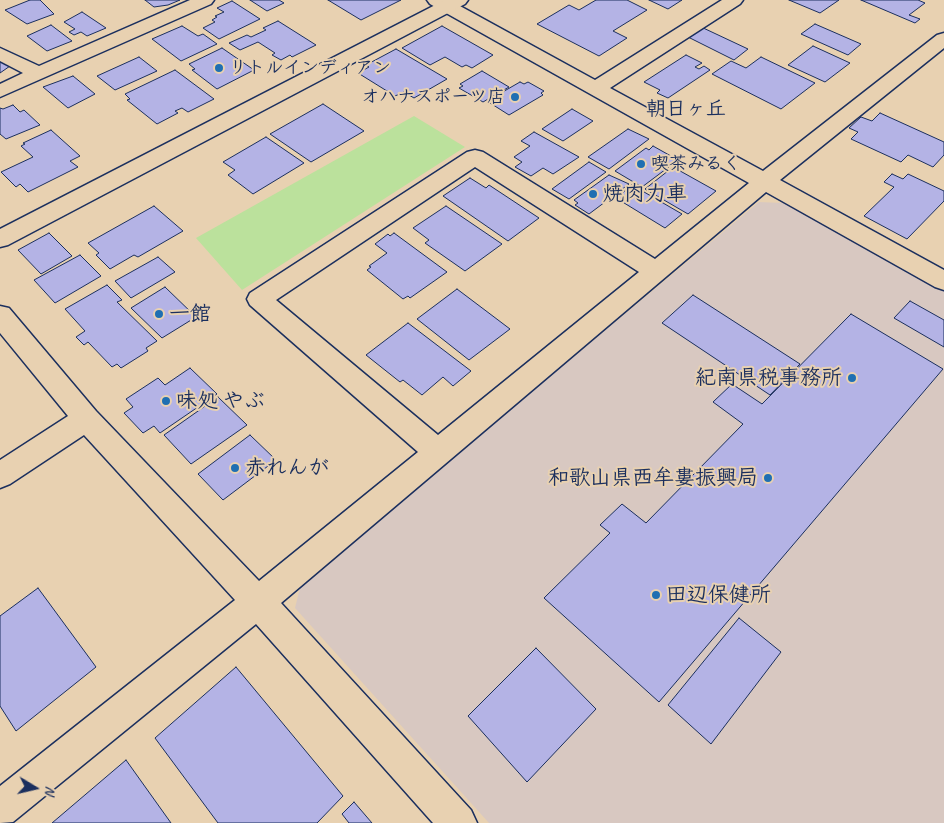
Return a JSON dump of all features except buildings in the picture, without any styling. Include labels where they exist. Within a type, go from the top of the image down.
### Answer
[{"type":"street","points":[[0,91],[205,0]]},
{"type":"street","points":[[596,88],[734,0]]},
{"type":"street","points":[[0,239],[447,2],[596,88],[944,281]]},
{"type":"street","points":[[0,809],[258,602],[764,181],[944,39]]},
{"type":"street","points":[[0,54],[38,74]]},
{"type":"street","points":[[439,453],[259,299],[475,157],[656,271]]},
{"type":"street","points":[[0,315],[86,419],[258,602],[458,823]]},
{"type":"street","points":[[0,475],[86,419]]},
{"type":"shaded area","points":[[759,202],[783,203],[944,290],[944,823],[489,823],[295,608],[301,584]]},
{"type":"green space","points":[[414,116],[465,147],[242,290],[196,238]]},
{"type":"place","name":"リトルインディアン","points":[[219,68]]},
{"type":"place","name":"オハナスポーツ店","points":[[515,97]]},
{"type":"place","name":"喫茶みるく","points":[[641,164]]},
{"type":"place","name":"焼肉力車","points":[[593,194]]},
{"type":"place","name":"一館","points":[[159,314]]},
{"type":"place","name":"紀南県税事務所","points":[[852,378]]},
{"type":"place","name":"味処 やぶ","points":[[166,401]]},
{"type":"place","name":"赤れんが","points":[[235,468]]},
{"type":"place","name":"和歌山県西牟婁振興局","points":[[768,478]]},
{"type":"place","name":"田辺保健所","points":[[656,595]]},
{"type":"district","name":"朝日ヶ丘","points":[[686,110]]}]
